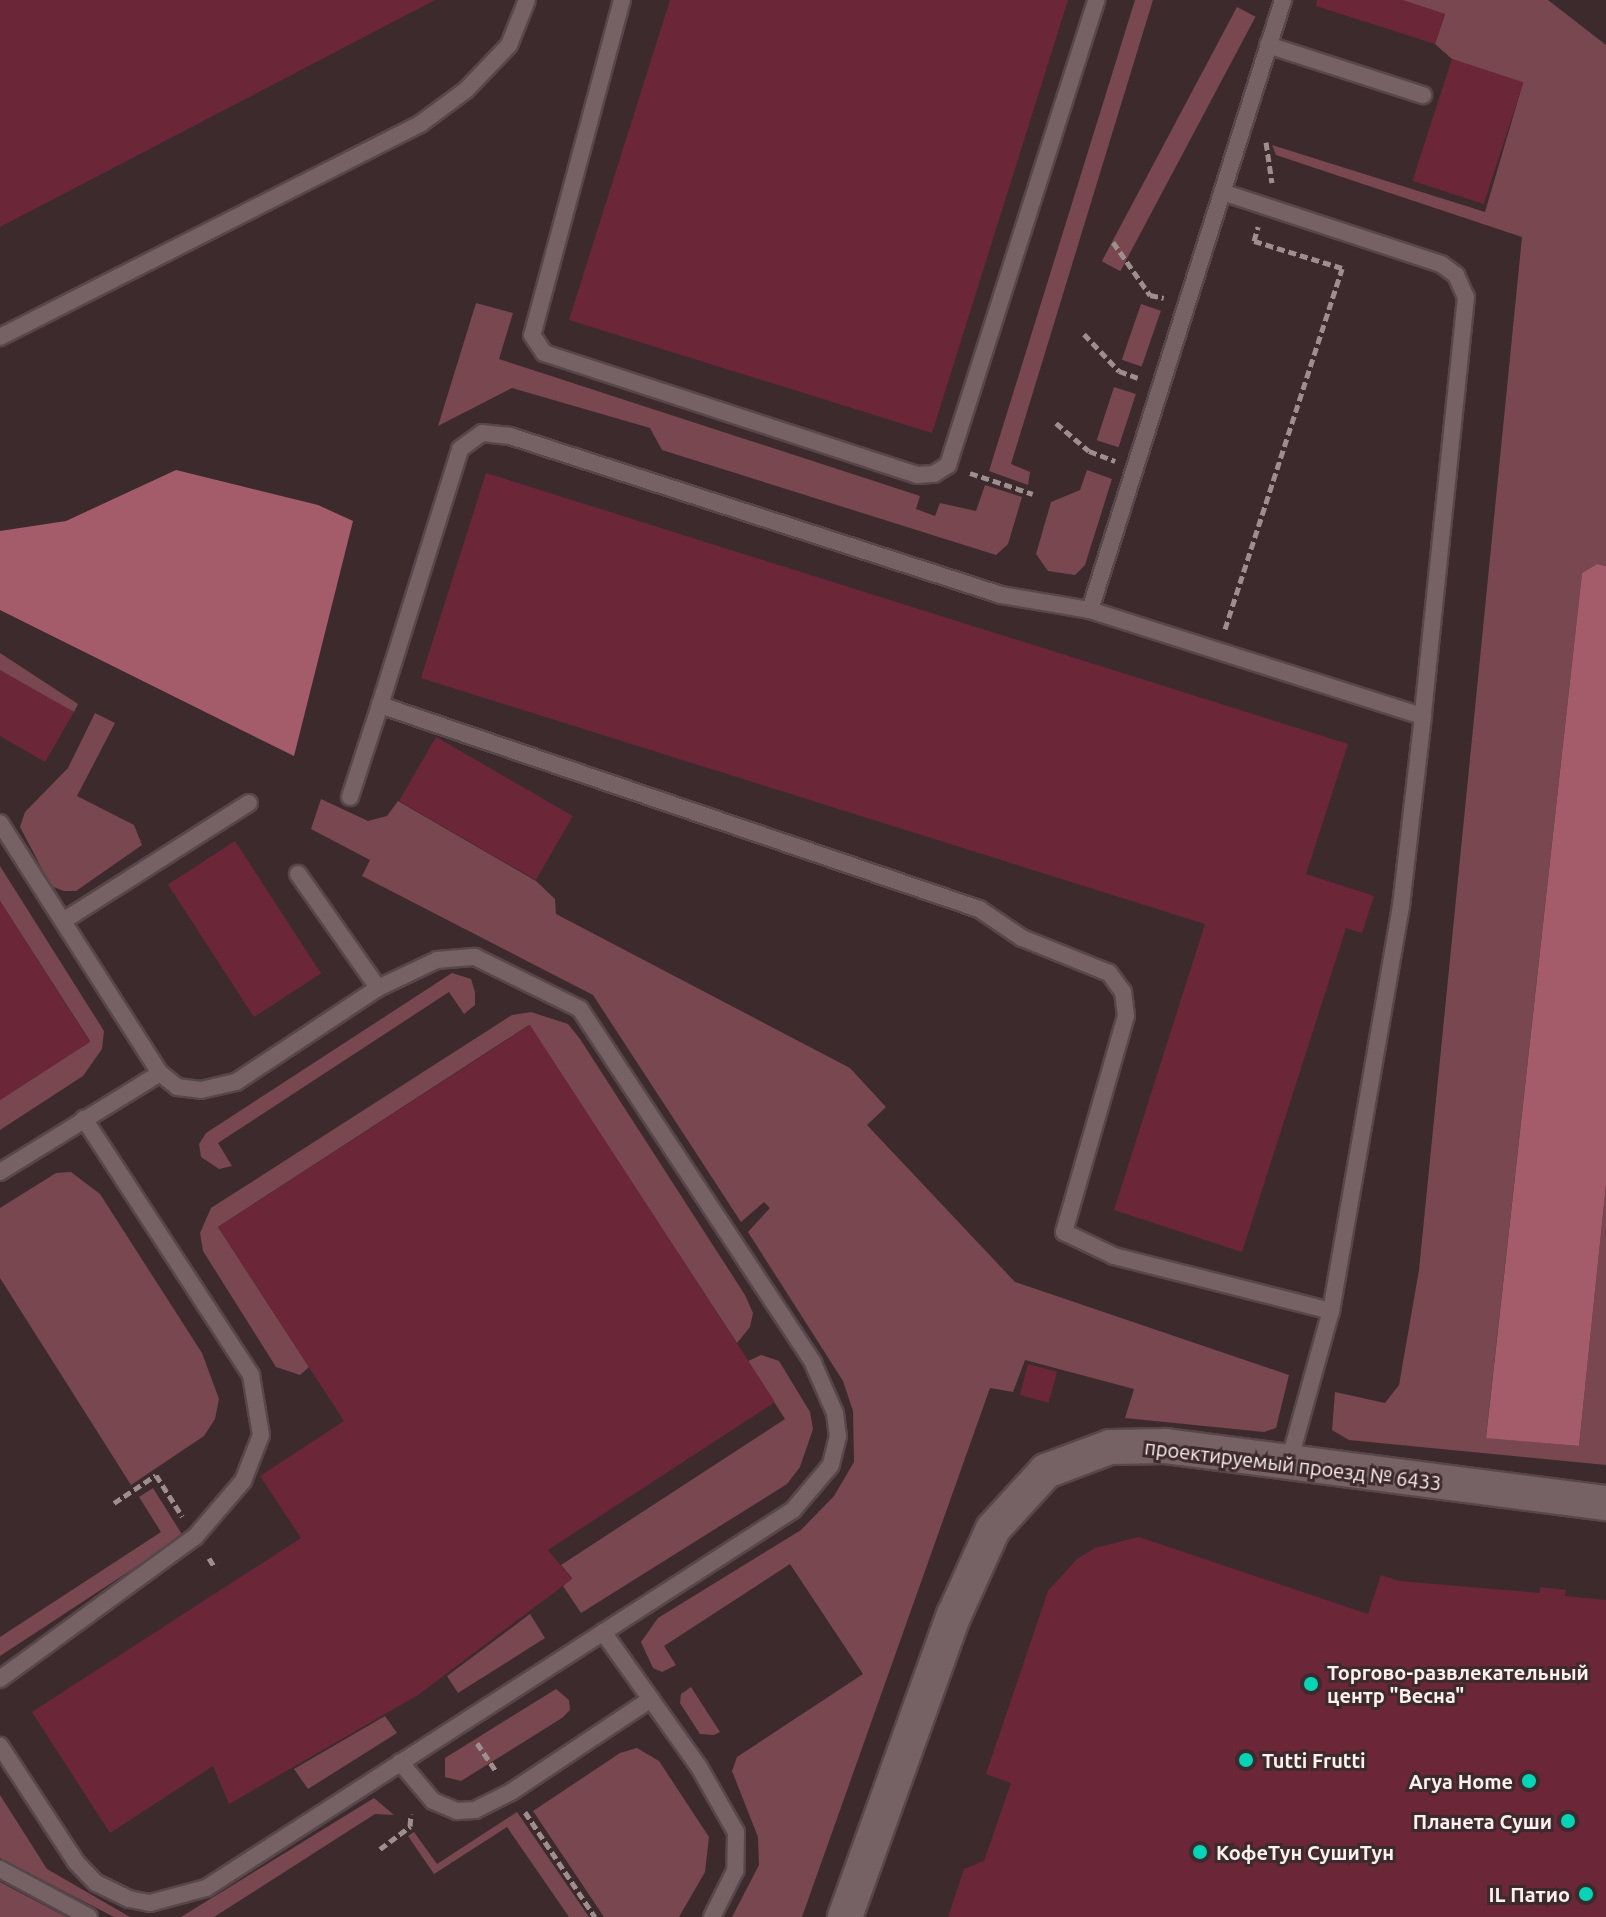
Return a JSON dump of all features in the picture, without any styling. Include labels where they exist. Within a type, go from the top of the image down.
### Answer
[{"type":"street","name":"проектируемый проезд № 6433","points":[[845,1917],[954,1615],[993,1529],[1046,1471],[1110,1447],[1166,1446],[1606,1503]]},
{"type":"lane","points":[[0,337],[420,124],[466,90],[509,45],[527,0]]},
{"type":"lane","points":[[622,0],[532,335],[544,353],[918,475],[934,474],[948,465],[1096,0]]},
{"type":"lane","points":[[1090,610],[1283,0]]},
{"type":"lane","points":[[1268,45],[1423,95]]},
{"type":"lane","points":[[1222,192],[1441,264],[1456,275],[1466,297],[1401,906],[1331,1311],[1289,1462]]},
{"type":"lane","points":[[350,797],[460,449],[482,433],[510,436],[1001,595],[1090,610],[1423,716]]},
{"type":"lane","points":[[380,705],[979,909],[1022,938],[1109,973],[1123,992],[1126,1016],[1064,1232],[1114,1256],[1331,1311]]},
{"type":"lane","points":[[63,921],[249,803]]},
{"type":"lane","points":[[0,823],[160,1073],[177,1087],[201,1090],[236,1082],[378,988],[437,960],[475,957],[539,984],[580,1009],[813,1363],[835,1413],[838,1436],[831,1465],[815,1489],[793,1510],[206,1888],[150,1903],[129,1899],[86,1873],[0,1746]]},
{"type":"lane","points":[[298,874],[378,988]]},
{"type":"lane","points":[[0,1172],[160,1073]]},
{"type":"lane","points":[[0,1679],[195,1537],[243,1481],[261,1435],[261,1412],[251,1375],[84,1119]]},
{"type":"lane","points":[[603,1632],[651,1699],[736,1832],[735,1871],[712,1917]]},
{"type":"lane","points":[[400,1762],[433,1801],[457,1811],[475,1810],[511,1792],[651,1699]]},
{"type":"lane","points":[[0,1869],[89,1917]]},
{"type":"path","points":[[1219,651],[1342,268],[1254,241],[1272,186],[1264,125]]},
{"type":"path","points":[[1113,242],[1150,295],[1187,303]]},
{"type":"path","points":[[1084,334],[1119,371],[1161,386]]},
{"type":"path","points":[[1056,423],[1089,451],[1135,469]]},
{"type":"path","points":[[948,465],[1033,494]]},
{"type":"path","points":[[114,1503],[156,1475],[215,1568]]},
{"type":"shaded area","points":[[1135,0],[1153,0],[1011,464],[1030,472],[1028,485],[989,471]]},
{"type":"shaded area","points":[[1402,0],[1548,0],[1606,45],[1606,566],[1597,564],[1582,573],[1486,1437],[1579,1446],[1606,1185],[1606,1465],[1349,1440],[1332,1430],[1335,1392],[1385,1403],[1399,1385],[1419,1270],[1522,237],[1276,155],[1272,145],[1485,212],[1523,83],[1452,59],[1435,44],[1445,14]]},
{"type":"shaded area","points":[[1237,7],[1256,17],[1120,271],[1102,261]]},
{"type":"shaded area","points":[[476,303],[513,313],[499,359],[920,496],[916,509],[935,516],[940,503],[976,511],[985,485],[1022,497],[1008,544],[996,555],[662,450],[650,428],[512,388],[438,426]]},
{"type":"shaded area","points":[[1141,304],[1161,311],[1142,367],[1122,360]]},
{"type":"shaded area","points":[[1114,387],[1136,394],[1119,447],[1097,440]]},
{"type":"shaded area","points":[[176,470],[318,505],[353,521],[294,756],[0,610],[0,531],[66,521]]},
{"type":"shaded area","points":[[1087,470],[1112,479],[1085,565],[1075,575],[1048,571],[1036,554],[1051,502],[1080,490]]},
{"type":"shaded area","points":[[1597,564],[1606,566],[1606,1185],[1579,1446],[1486,1438],[1582,573]]},
{"type":"shaded area","points":[[0,653],[78,704],[74,712],[0,673]]},
{"type":"shaded area","points":[[95,713],[115,723],[77,796],[134,825],[142,845],[76,891],[64,891],[51,886],[20,827],[25,812],[68,768]]},
{"type":"shaded area","points":[[321,799],[368,821],[387,816],[398,801],[536,881],[555,899],[556,914],[850,1068],[886,1107],[867,1125],[1015,1282],[1289,1375],[1276,1428],[1264,1432],[1125,1418],[1134,1389],[1025,1360],[1013,1392],[990,1388],[802,1917],[732,1917],[759,1865],[758,1837],[732,1771],[737,1757],[863,1674],[790,1564],[664,1646],[676,1665],[662,1672],[653,1668],[641,1642],[658,1618],[801,1530],[834,1496],[854,1462],[853,1411],[843,1381],[748,1232],[770,1208],[764,1202],[741,1222],[593,995],[362,876],[370,860],[311,829]]},
{"type":"shaded area","points":[[0,866],[104,1031],[102,1049],[83,1076],[0,1130],[0,1100],[90,1041],[0,901]]},
{"type":"shaded area","points":[[452,973],[471,979],[475,992],[475,1005],[464,1014],[449,992],[218,1143],[232,1166],[219,1169],[201,1157],[199,1144],[206,1133]]},
{"type":"shaded area","points":[[531,1012],[568,1024],[580,1039],[745,1295],[753,1313],[750,1327],[737,1343],[529,1025],[218,1227],[309,1367],[300,1375],[276,1367],[203,1251],[200,1233],[211,1208],[512,1015]]},
{"type":"shaded area","points":[[71,1172],[100,1194],[202,1353],[219,1399],[215,1419],[204,1436],[131,1485],[0,1278],[0,1208],[56,1173]]},
{"type":"shaded area","points":[[761,1355],[779,1361],[810,1412],[813,1429],[800,1467],[787,1484],[581,1613],[563,1586],[572,1578],[561,1565],[785,1419],[748,1361]]},
{"type":"shaded area","points":[[153,1488],[183,1536],[0,1656],[0,1637],[161,1532],[139,1497]]},
{"type":"shaded area","points":[[530,1614],[545,1638],[458,1693],[447,1676]]},
{"type":"shaded area","points":[[691,1687],[720,1732],[700,1734],[680,1703],[681,1694]]},
{"type":"shaded area","points":[[556,1689],[569,1700],[570,1710],[562,1718],[461,1781],[445,1777],[445,1758]]},
{"type":"shaded area","points":[[385,1716],[397,1733],[308,1789],[294,1769]]},
{"type":"shaded area","points":[[637,1748],[659,1761],[709,1837],[705,1872],[679,1917],[604,1917],[533,1811],[620,1753]]},
{"type":"shaded area","points":[[0,1795],[47,1869],[130,1917],[114,1917],[0,1858]]},
{"type":"shaded area","points":[[374,1798],[394,1815],[375,1814],[214,1917],[181,1917]]},
{"type":"shaded area","points":[[517,1812],[589,1917],[569,1917],[507,1827],[434,1874],[408,1836],[414,1832],[437,1864]]},
{"type":"shaded area","points":[[0,1882],[66,1917],[0,1917]]},
{"type":"building","points":[[0,0],[435,0],[0,227]]},
{"type":"building","points":[[670,0],[1068,0],[932,433],[569,320]]},
{"type":"building","points":[[1317,0],[1402,0],[1445,14],[1435,44],[1316,6]]},
{"type":"building","points":[[1452,59],[1523,82],[1484,204],[1412,181]]},
{"type":"building","points":[[486,473],[1348,744],[1306,874],[1374,896],[1362,933],[1346,928],[1242,1252],[1114,1210],[1205,924],[421,678]]},
{"type":"building","points":[[0,670],[74,712],[45,762],[0,736]]},
{"type":"building","points":[[436,737],[573,816],[536,880],[399,801]]},
{"type":"building","points":[[235,841],[321,974],[254,1017],[168,885]]},
{"type":"building","points":[[0,901],[90,1042],[0,1100]]},
{"type":"building","points":[[530,1025],[775,1402],[548,1550],[572,1579],[418,1695],[229,1804],[213,1766],[110,1833],[32,1712],[301,1538],[260,1476],[344,1421],[218,1227]]},
{"type":"building","points":[[1028,1364],[1057,1372],[1049,1403],[1020,1395]]},
{"type":"building","name":"Торгово-развлекательный центр \"Весна\"","points":[[1139,1537],[1368,1614],[1381,1575],[1399,1581],[1540,1593],[1540,1587],[1566,1590],[1565,1596],[1606,1600],[1606,1917],[948,1917],[964,1869],[984,1861],[1011,1783],[986,1774],[1048,1591],[1077,1559],[1095,1548]]},
{"type":"place","name":"Торгово-развлекательный центр \"Весна\"","points":[[1311,1684]]},
{"type":"place","name":"Tutti Frutti","points":[[1246,1760]]},
{"type":"place","name":"Arya Home","points":[[1529,1781]]},
{"type":"place","name":"Планета Суши","points":[[1568,1821]]},
{"type":"place","name":"КофеТун СушиТун","points":[[1200,1852]]},
{"type":"place","name":"IL Патио","points":[[1586,1894]]}]
